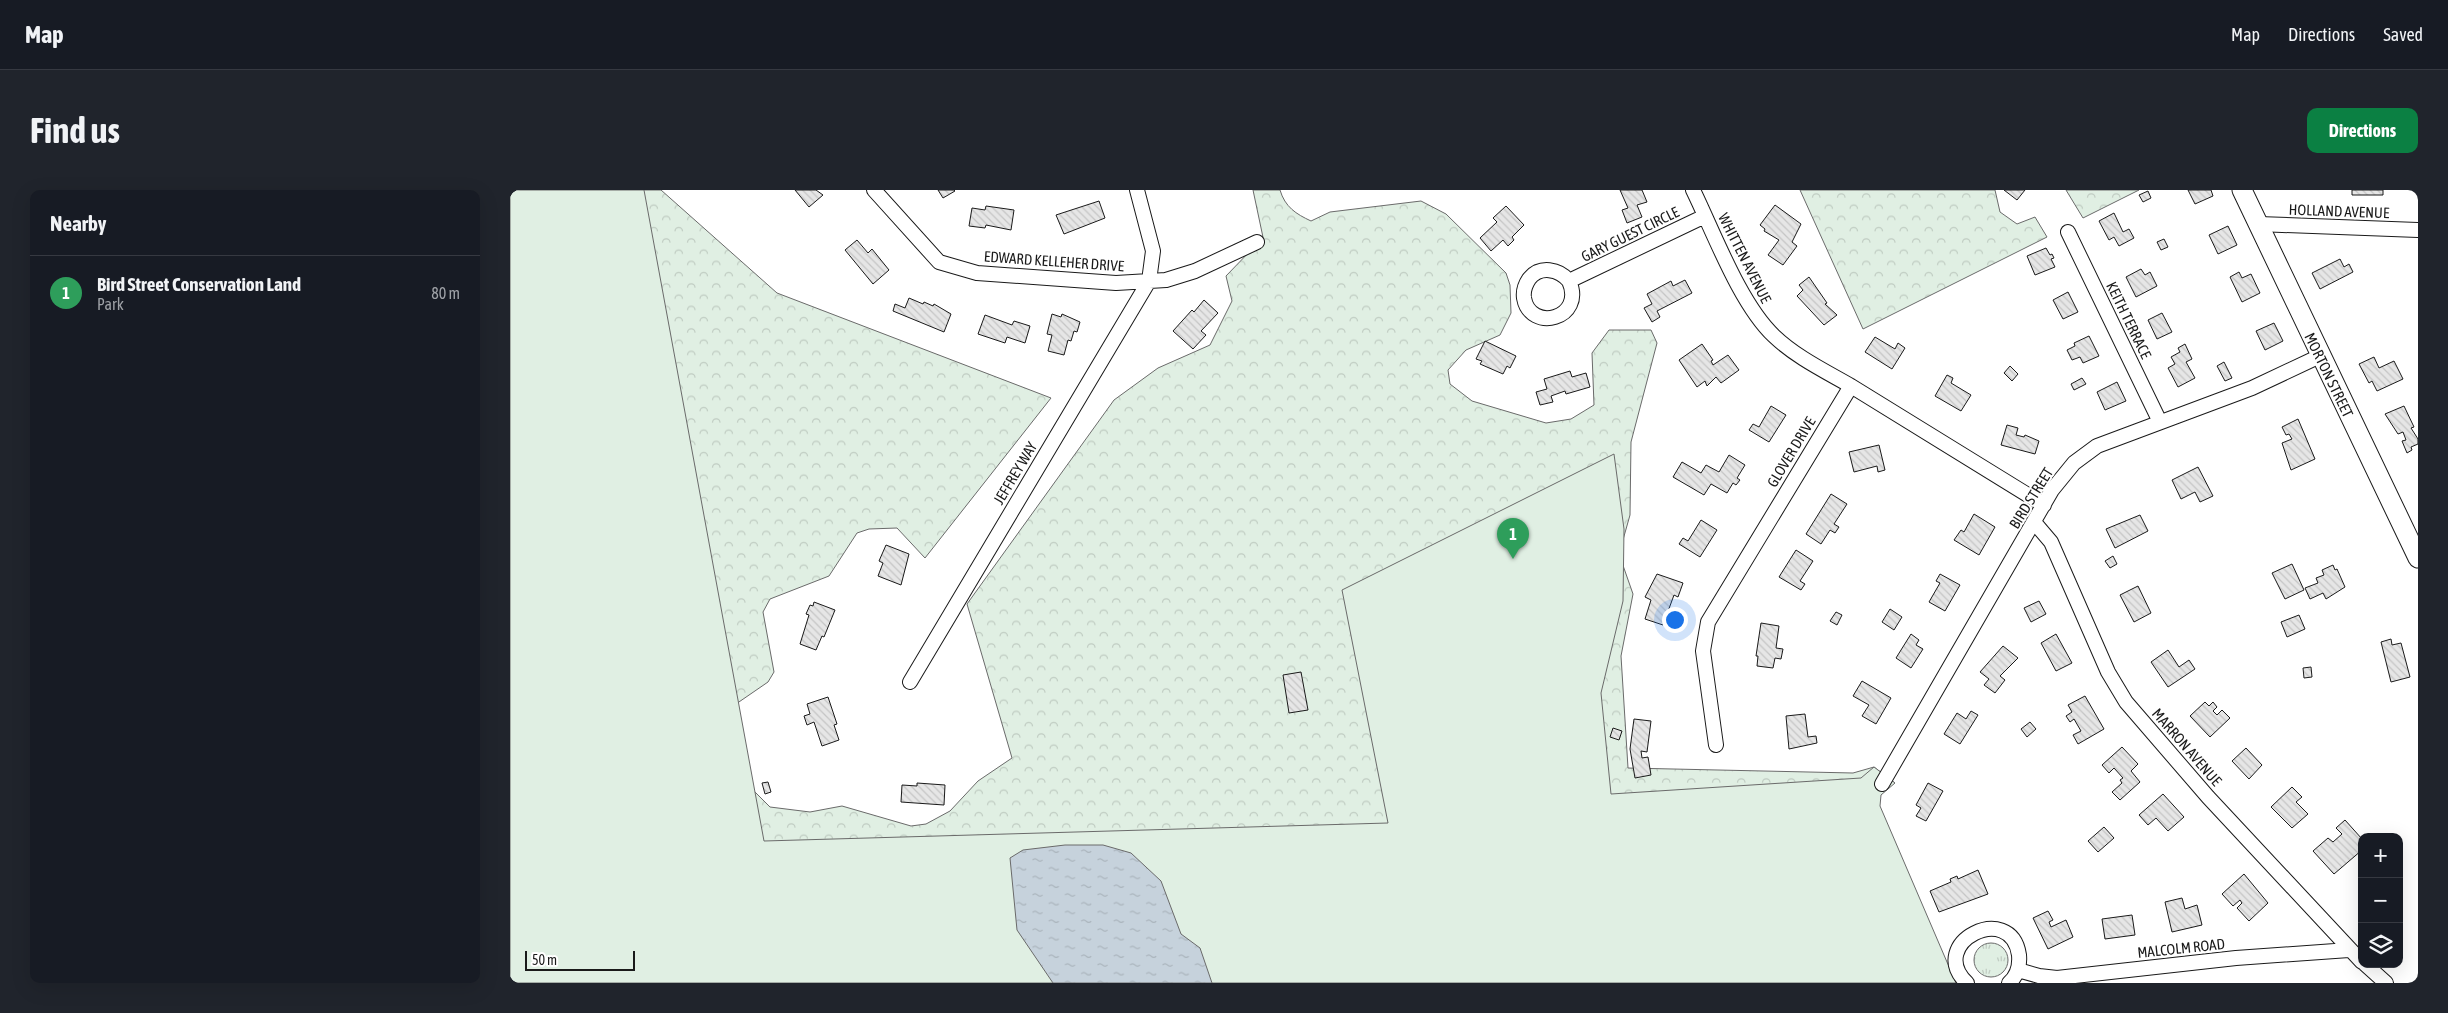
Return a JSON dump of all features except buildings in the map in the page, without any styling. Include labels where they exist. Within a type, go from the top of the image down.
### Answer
[{"type":"street","name":"EDWARD KELLEHER DRIVE","points":[[874,190],[939,262],[977,273],[1116,283],[1166,280],[1194,271],[1257,242]]},
{"type":"street","points":[[1137,190],[1153,252],[1149,281]]},
{"type":"street","name":"WHITTEN AVENUE","points":[[1693,190],[1744,296],[1762,323],[1774,337],[1792,350],[1851,386]]},
{"type":"street","name":"MORTON STREET","points":[[2242,190],[2418,558]]},
{"type":"street","name":"GARY GUEST CIRCLE","points":[[1569,281],[1705,216]]},
{"type":"street","name":"HOLLAND AVENUE","points":[[2258,224],[2418,230]]},
{"type":"street","name":"KEITH TERRACE","points":[[2068,232],[2160,422]]},
{"type":"street","name":"JEFFREY WAY","points":[[910,682],[1149,281]]},
{"type":"street","name":"BIRD STREET","points":[[1882,784],[2055,486],[2074,463],[2092,450],[2160,422],[2252,388],[2320,356]]},
{"type":"street","points":[[1851,386],[2044,505]]},
{"type":"street","name":"GLOVER DRIVE","points":[[1716,745],[1703,651],[1708,622],[1851,386]]},
{"type":"street","name":"MARRON AVENUE","points":[[2034,522],[2051,542],[2108,672],[2126,702],[2208,797],[2358,958]]},
{"type":"street","points":[[1967,983],[1959,973],[1958,952],[1966,938],[1979,930],[1998,930],[2014,941],[2018,950],[2018,970],[2009,983]]},
{"type":"street","name":"MALCOLM ROAD","points":[[2018,970],[2039,976],[2057,978],[2236,958],[2349,950]]},
{"type":"street","points":[[2369,968],[2386,983]]},
{"type":"green space","points":[[510,190],[661,190],[777,293],[1051,398],[925,558],[897,528],[869,529],[857,533],[829,576],[770,599],[763,612],[774,672],[768,682],[736,704],[751,788],[770,807],[810,812],[842,806],[911,826],[926,824],[950,811],[978,781],[1012,758],[967,604],[1114,400],[1158,368],[1210,345],[1232,301],[1226,276],[1254,247],[1264,242],[1253,190],[1280,190],[1285,201],[1292,209],[1311,221],[1330,212],[1421,201],[1446,214],[1506,273],[1510,285],[1511,313],[1500,335],[1466,350],[1448,370],[1450,384],[1472,401],[1546,423],[1571,419],[1594,405],[1592,353],[1609,330],[1651,330],[1657,343],[1631,442],[1630,515],[1619,554],[1633,594],[1621,656],[1628,768],[1853,773],[1874,767],[1895,783],[510,983]]},
{"type":"green space","points":[[510,190],[644,190],[764,841],[1388,823],[1342,590],[1614,454],[1624,529],[1623,601],[1601,693],[1611,794],[1861,778],[1874,767],[1895,783],[1881,795],[1880,806],[1956,983],[510,983]]},
{"type":"green space","points":[[1800,190],[1995,190],[2000,212],[2017,224],[2035,217],[2047,237],[1863,329]]},
{"type":"green space","points":[[2066,190],[2139,190],[2083,218]]},
{"type":"green space","points":[[1991,943],[2003,948],[2008,960],[2003,972],[1991,977],[1979,972],[1974,960],[1979,948]]},
{"type":"water","points":[[1065,845],[1103,845],[1131,853],[1161,881],[1181,934],[1200,948],[1212,983],[1053,983],[1017,930],[1010,858],[1023,850]]},
{"type":"place","name":"Bird Street Conservation Land","points":[[1513,559]]}]
